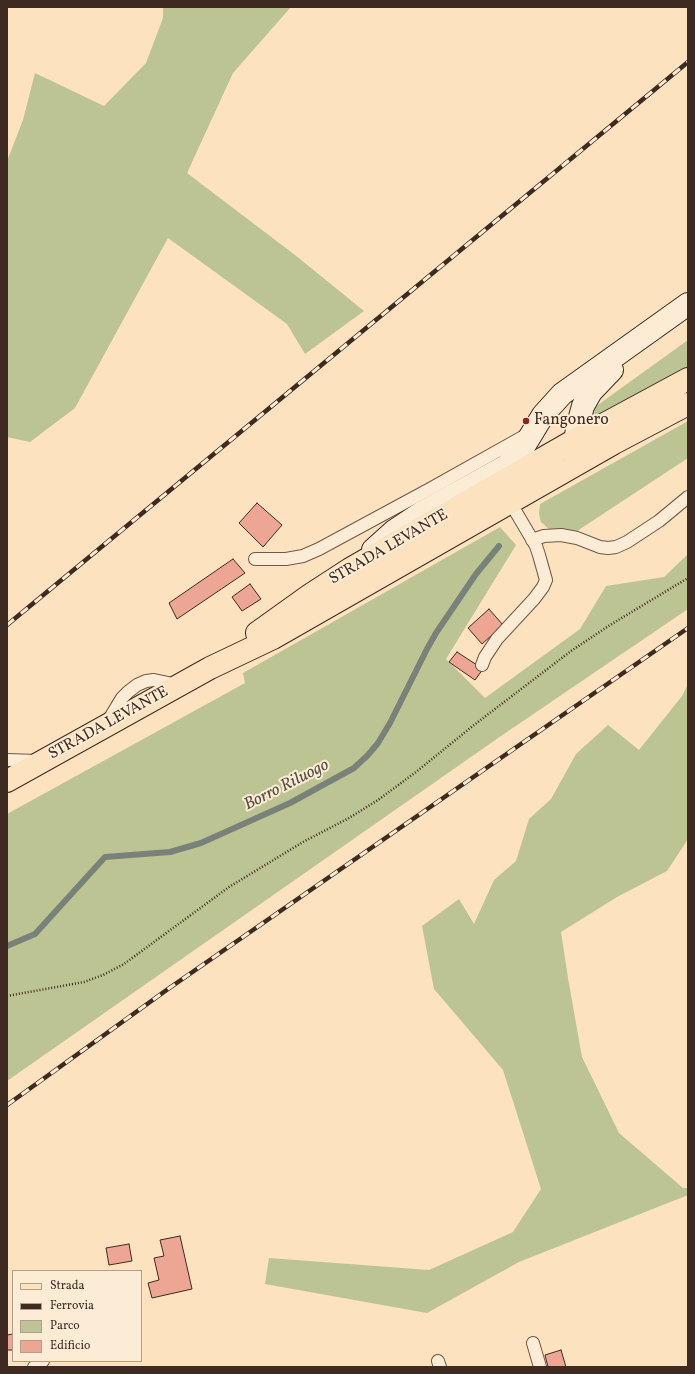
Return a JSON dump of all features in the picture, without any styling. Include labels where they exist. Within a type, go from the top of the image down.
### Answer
[{"type":"main road","name":"STRADA LEVANTE","points":[[210,668],[310,595],[350,569],[575,440],[688,379]]},
{"type":"main road","name":"STRADA LEVANTE","points":[[7,781],[210,668],[273,638],[573,466],[688,404]]},
{"type":"street","points":[[350,569],[394,531],[506,466],[520,453],[538,423],[562,394],[688,304]]},
{"type":"street","points":[[573,466],[578,418],[582,406],[594,388],[612,370],[688,304]]},
{"type":"street","points":[[538,423],[555,452],[573,466]]},
{"type":"lane","points":[[255,559],[286,559],[303,556],[320,549],[430,489],[538,423]]},
{"type":"lane","points":[[532,540],[544,536],[561,535],[577,538],[600,547],[616,547],[627,542],[659,521],[688,497]]},
{"type":"lane","points":[[482,665],[485,657],[497,639],[534,599],[543,587],[546,580],[539,555],[510,502]]},
{"type":"lane","points":[[7,760],[43,761]]},
{"type":"lane","points":[[533,1343],[540,1367]]},
{"type":"path","points":[[7,996],[84,982],[103,975],[124,964],[229,887],[303,842],[349,818],[378,800],[571,651],[610,625],[688,578]]},
{"type":"green space","points":[[163,7],[291,7],[233,73],[187,173],[295,255],[364,311],[305,354],[287,324],[168,238],[75,408],[30,442],[7,437],[7,161],[23,120],[35,73],[104,106],[146,63],[163,18]]},
{"type":"green space","points":[[688,340],[688,373],[590,426],[595,407]]},
{"type":"green space","points":[[688,421],[688,458],[571,535],[552,532],[541,522],[539,514],[540,504]]},
{"type":"green space","points":[[500,527],[516,545],[446,659],[485,698],[580,629],[606,586],[664,577],[688,554],[688,609],[501,736],[7,1081],[7,814],[245,683],[243,673]]},
{"type":"green space","points":[[688,684],[688,839],[667,871],[617,897],[561,932],[582,1057],[619,1133],[683,1188],[688,1188],[688,1195],[519,1262],[427,1313],[265,1284],[269,1258],[429,1270],[513,1232],[541,1189],[503,1070],[434,989],[422,926],[459,899],[474,924],[494,880],[516,861],[529,819],[551,799],[576,754],[608,725],[639,750],[682,696]]},
{"type":"building","points":[[257,503],[282,525],[263,547],[239,523]]},
{"type":"building","points":[[233,559],[245,573],[177,619],[169,603]]},
{"type":"building","points":[[250,584],[261,599],[242,611],[232,597]]},
{"type":"building","points":[[489,609],[503,625],[482,644],[468,628]]},
{"type":"building","points":[[457,652],[483,669],[475,680],[449,662]]},
{"type":"building","points":[[180,1236],[192,1289],[152,1298],[148,1283],[159,1280],[154,1258],[164,1256],[160,1240]]},
{"type":"building","points":[[129,1244],[132,1261],[109,1265],[106,1248]]},
{"type":"building","points":[[12,1334],[12,1350],[7,1350],[7,1335]]},
{"type":"building","points":[[561,1350],[566,1367],[548,1367],[545,1355]]},
{"type":"waterway","name":"Borro Riluogo","points":[[7,946],[35,934],[105,857],[170,852],[201,843],[290,803],[354,768],[378,743],[390,723],[436,633],[476,574],[499,546]]},
{"type":"railway","points":[[7,625],[688,62]]},
{"type":"railway","points":[[7,1105],[168,989],[688,628]]},
{"type":"place","name":"Fangonero","points":[[526,421]]}]
